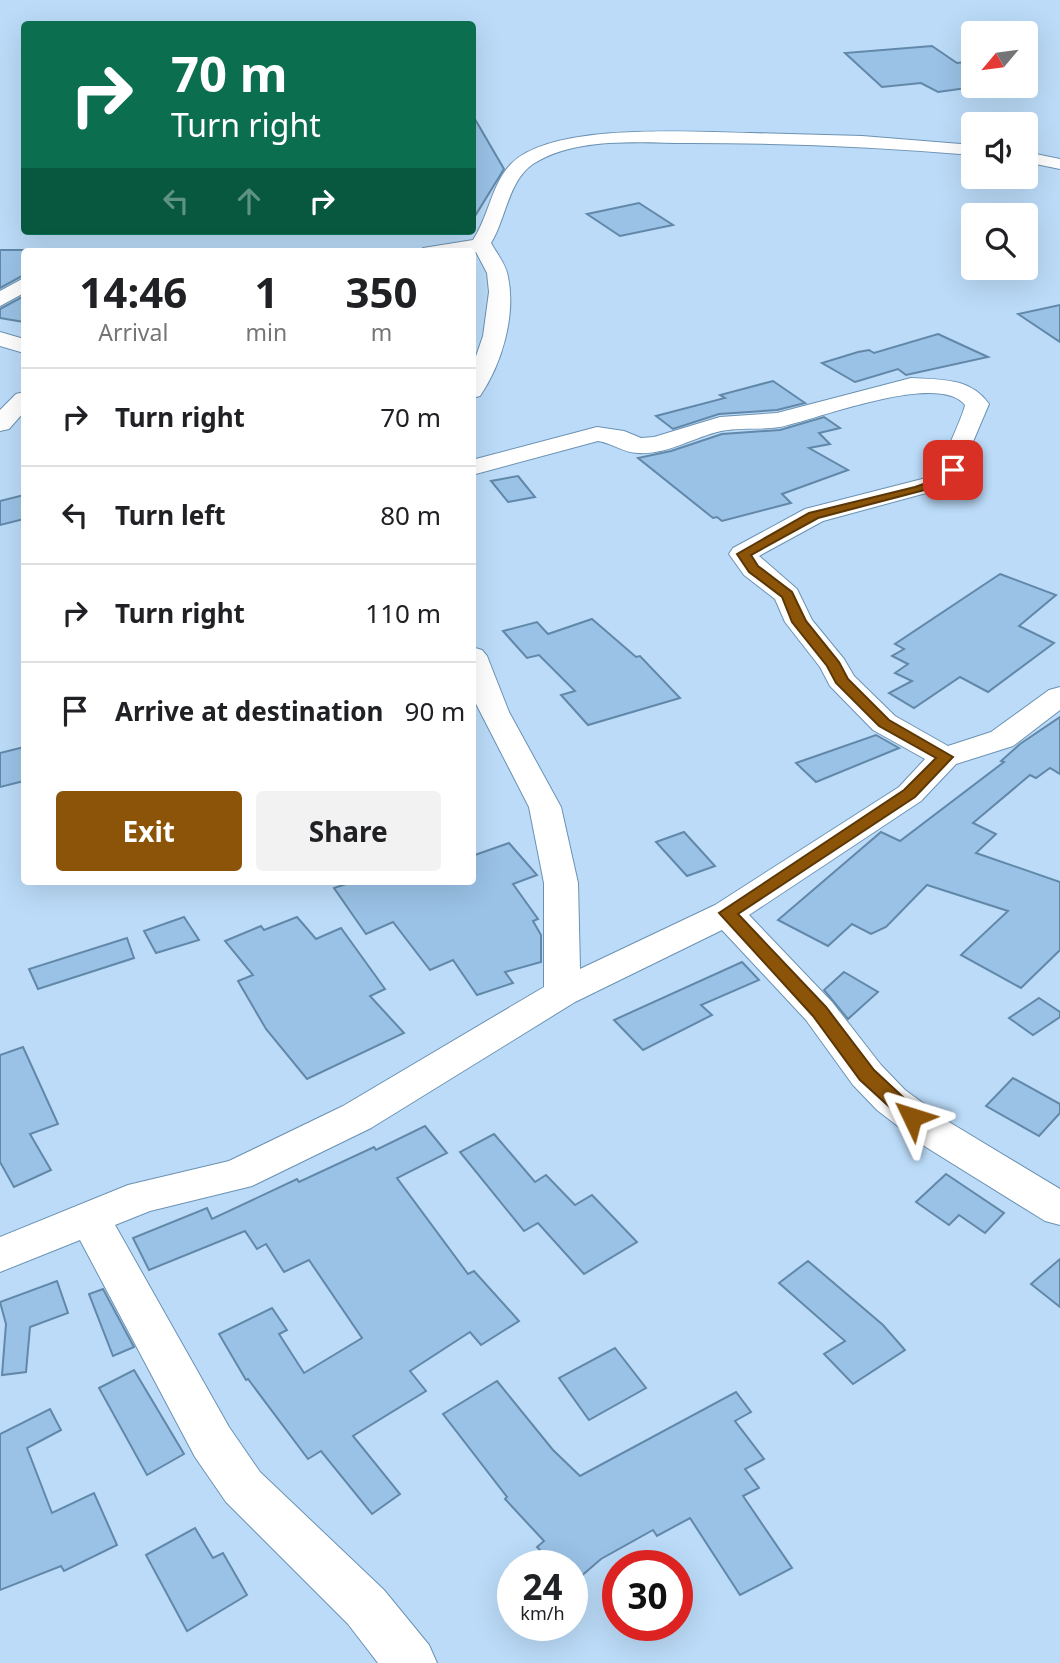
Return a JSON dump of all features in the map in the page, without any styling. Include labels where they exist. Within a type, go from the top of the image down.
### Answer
[{"type":"street","points":[[442,248],[482,235],[515,169],[527,159],[569,145],[637,139],[755,137],[961,149]]},
{"type":"street","points":[[1038,159],[1060,164]]},
{"type":"street","points":[[476,383],[491,352],[496,323],[498,278],[482,235]]},
{"type":"street","points":[[0,300],[21,286]]},
{"type":"street","points":[[0,339],[21,345]]},
{"type":"street","points":[[476,467],[597,434],[615,436],[638,446],[657,444],[720,424],[778,420],[911,385],[944,385],[969,394],[977,404],[976,411],[960,444],[953,470],[943,481],[814,515],[743,554],[754,569],[788,595],[799,622],[834,665],[841,680],[884,723],[945,757]]},
{"type":"street","points":[[0,424],[21,402]]},
{"type":"street","points":[[476,666],[494,712],[545,807],[561,883],[562,993]]},
{"type":"street","points":[[0,1255],[143,1196],[237,1175],[357,1116],[562,993],[727,913],[910,794],[945,757],[1002,739],[1060,696]]},
{"type":"street","points":[[727,913],[819,1011],[867,1075],[891,1100],[934,1133],[1060,1209]]},
{"type":"street","points":[[89,1217],[212,1442],[243,1487],[366,1607],[411,1663]]},
{"type":"building","points":[[932,46],[957,63],[961,62],[961,89],[938,92],[921,83],[882,87],[845,53]]},
{"type":"building","points":[[476,121],[504,169],[476,214]]},
{"type":"building","points":[[639,203],[673,225],[620,236],[587,214]]},
{"type":"building","points":[[0,250],[21,250],[21,277],[0,288]]},
{"type":"building","points":[[21,298],[21,322],[0,318],[0,309]]},
{"type":"building","points":[[1060,305],[1060,342],[1018,314]]},
{"type":"building","points":[[938,334],[988,357],[906,375],[898,369],[855,382],[822,363],[858,352],[869,350],[874,353]]},
{"type":"building","points":[[773,381],[805,403],[777,410],[719,414],[673,429],[656,416],[725,398],[720,395]]},
{"type":"building","points":[[824,417],[840,428],[819,433],[830,444],[809,448],[848,470],[782,494],[791,503],[722,521],[717,517],[713,518],[638,458],[671,451],[722,434],[780,430]]},
{"type":"building","points":[[518,476],[535,497],[508,502],[491,481]]},
{"type":"building","points":[[21,496],[21,520],[0,525],[0,501]]},
{"type":"building","points":[[1000,574],[1056,595],[1019,626],[1054,643],[988,692],[960,677],[914,708],[889,693],[912,681],[895,673],[908,664],[892,656],[904,649],[895,644]]},
{"type":"building","points":[[592,619],[636,657],[640,656],[680,698],[588,725],[561,695],[575,691],[539,655],[527,658],[503,631],[537,622],[548,634]]},
{"type":"building","points":[[1060,717],[1060,774],[1050,768],[1036,778],[1030,775],[973,823],[996,834],[976,853],[1060,882],[1060,950],[1021,988],[961,955],[1008,911],[927,885],[886,927],[871,934],[852,924],[828,946],[778,920],[881,832],[900,841],[1004,762],[1001,761],[1020,744]]},
{"type":"building","points":[[876,735],[899,748],[816,782],[796,763]]},
{"type":"building","points":[[21,748],[21,782],[0,787],[0,753]]},
{"type":"building","points":[[684,832],[715,866],[687,876],[656,842]]},
{"type":"building","points":[[509,843],[537,875],[513,884],[538,919],[533,921],[541,935],[541,962],[505,972],[513,983],[477,995],[453,960],[430,970],[393,922],[366,934],[334,888],[343,885],[476,885],[476,855]]},
{"type":"building","points":[[184,917],[199,940],[156,953],[144,931]]},
{"type":"building","points":[[297,917],[316,939],[341,928],[385,989],[370,996],[404,1033],[307,1079],[266,1029],[238,981],[253,975],[225,941],[261,926],[264,930]]},
{"type":"building","points":[[127,938],[134,958],[38,989],[29,969]]},
{"type":"building","points":[[742,962],[759,980],[701,1005],[712,1015],[643,1050],[614,1020]]},
{"type":"building","points":[[844,972],[878,992],[848,1019],[824,990]]},
{"type":"building","points":[[1039,998],[1060,1012],[1060,1017],[1033,1035],[1009,1018]]},
{"type":"building","points":[[23,1047],[58,1124],[30,1134],[51,1170],[14,1187],[0,1162],[0,1055]]},
{"type":"building","points":[[1013,1078],[1060,1104],[1060,1113],[1039,1136],[986,1106]]},
{"type":"building","points":[[425,1126],[447,1153],[397,1178],[468,1274],[474,1271],[519,1321],[481,1345],[470,1332],[410,1371],[426,1391],[353,1436],[400,1494],[372,1514],[321,1451],[308,1459],[248,1379],[246,1380],[219,1334],[272,1308],[287,1330],[279,1334],[304,1373],[362,1338],[309,1260],[284,1272],[266,1244],[257,1249],[245,1231],[149,1270],[133,1238],[207,1208],[212,1219],[297,1179],[299,1182]]},
{"type":"building","points":[[494,1134],[535,1182],[546,1175],[575,1205],[592,1195],[637,1242],[584,1274],[538,1223],[524,1231],[460,1152]]},
{"type":"building","points":[[946,1174],[1004,1213],[985,1233],[959,1215],[949,1225],[916,1202]]},
{"type":"building","points":[[1060,1259],[1060,1307],[1031,1284]]},
{"type":"building","points":[[808,1261],[883,1325],[905,1350],[853,1384],[824,1354],[845,1341],[779,1283]]},
{"type":"building","points":[[57,1281],[68,1313],[30,1327],[26,1372],[2,1375],[6,1324],[0,1302]]},
{"type":"building","points":[[103,1289],[134,1347],[113,1356],[89,1294]]},
{"type":"building","points":[[615,1348],[646,1388],[589,1420],[559,1378]]},
{"type":"building","points":[[134,1370],[184,1454],[147,1475],[99,1388]]},
{"type":"building","points":[[497,1381],[553,1450],[580,1476],[736,1392],[751,1412],[735,1421],[764,1459],[745,1469],[759,1488],[743,1496],[792,1568],[740,1595],[690,1518],[657,1536],[653,1530],[617,1550],[602,1550],[602,1558],[588,1570],[588,1550],[540,1550],[537,1547],[544,1541],[505,1499],[507,1497],[443,1414]]},
{"type":"building","points":[[50,1409],[61,1430],[27,1448],[52,1513],[94,1493],[117,1545],[64,1571],[61,1566],[0,1590],[0,1434]]},
{"type":"building","points":[[195,1528],[213,1558],[223,1553],[247,1595],[187,1631],[146,1555]]},
{"type":"route","points":[[912,1117],[867,1075],[819,1011],[727,913],[910,794],[945,757],[884,723],[841,680],[834,665],[799,622],[788,595],[754,569],[743,554],[814,515],[920,489],[943,481],[953,470]]}]
